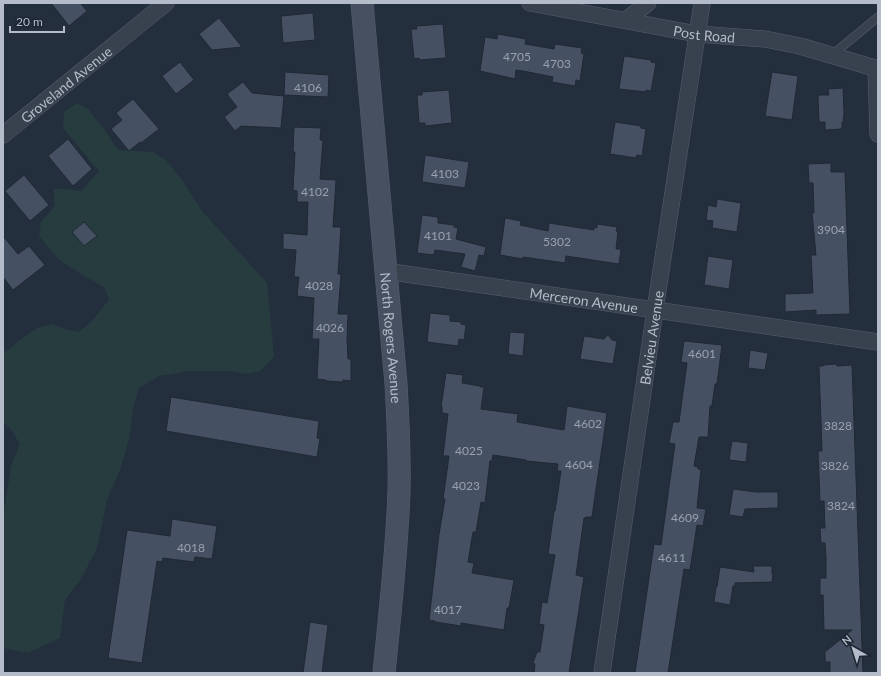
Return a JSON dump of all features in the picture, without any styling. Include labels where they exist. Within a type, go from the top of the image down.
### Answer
[{"type":"street","name":"Groveland Avenue","points":[[3,135],[166,3]]},
{"type":"street","name":"North Rogers Avenue","points":[[362,3],[396,384],[399,439],[399,490],[396,550],[384,673]]},
{"type":"street","name":"Post Road","points":[[530,3],[697,34],[765,39],[800,46],[877,69]]},
{"type":"street","points":[[626,20],[648,3]]},
{"type":"street","name":"Belvieu Avenue","points":[[602,673],[702,3]]},
{"type":"street","points":[[877,69],[878,134]]},
{"type":"street","name":"Merceron Avenue","points":[[385,272],[878,342]]},
{"type":"lane","points":[[832,55],[878,17]]},
{"type":"green space","points":[[77,103],[88,109],[118,150],[153,152],[166,160],[182,180],[203,212],[267,283],[274,357],[260,371],[247,374],[228,371],[189,371],[159,376],[139,388],[133,409],[129,439],[121,468],[107,500],[97,548],[81,579],[65,600],[60,638],[28,653],[3,648],[3,518],[11,466],[20,444],[12,431],[3,421],[3,354],[21,339],[39,327],[52,324],[79,332],[96,317],[109,299],[104,287],[59,260],[39,236],[41,222],[55,206],[53,189],[81,191],[99,171],[63,128],[64,112]]},
{"type":"building","points":[[51,3],[80,3],[87,11],[69,26]]},
{"type":"building","points":[[313,13],[315,40],[283,43],[281,16]]},
{"type":"building","points":[[219,18],[242,47],[212,50],[199,34]]},
{"type":"building","points":[[443,24],[446,58],[414,59],[411,29],[417,29],[416,26]]},
{"type":"building","points":[[498,34],[526,39],[525,44],[554,49],[555,44],[582,48],[581,53],[584,54],[580,81],[576,80],[575,86],[552,82],[553,77],[523,71],[516,70],[515,79],[480,71],[485,37],[497,39]]},
{"type":"building","points":[[624,56],[651,60],[651,62],[656,63],[651,91],[646,90],[646,92],[619,89]]},
{"type":"building","points":[[180,62],[194,80],[176,94],[162,76]]},
{"type":"building","points":[[285,72],[329,75],[328,97],[284,95]]},
{"type":"building","points":[[772,72],[798,76],[792,120],[765,116]]},
{"type":"building","points":[[243,82],[252,93],[284,96],[281,128],[241,126],[235,131],[224,117],[237,107],[227,94]]},
{"type":"building","points":[[843,88],[844,113],[842,129],[825,130],[825,122],[819,122],[818,95],[829,95],[828,89]]},
{"type":"building","points":[[449,90],[452,123],[425,126],[425,123],[419,123],[417,95],[422,95],[422,92]]},
{"type":"building","points":[[133,99],[159,129],[129,151],[111,129],[122,120],[116,113]]},
{"type":"building","points":[[615,122],[641,126],[641,128],[646,129],[642,156],[637,155],[636,158],[610,154]]},
{"type":"building","points":[[294,127],[321,128],[320,140],[323,140],[320,179],[336,180],[333,227],[341,227],[338,274],[341,274],[338,314],[348,314],[347,340],[348,359],[351,359],[351,381],[326,381],[317,379],[319,339],[312,339],[314,298],[297,296],[299,277],[294,277],[296,250],[283,249],[283,233],[307,235],[308,202],[297,202],[297,191],[293,190],[295,152],[293,152]]},
{"type":"building","points":[[68,139],[92,169],[73,186],[48,156]]},
{"type":"building","points":[[425,155],[469,162],[465,188],[422,182]]},
{"type":"building","points":[[831,163],[831,172],[845,172],[850,314],[816,315],[816,310],[785,312],[785,294],[813,293],[811,255],[816,255],[812,213],[814,213],[813,183],[809,183],[808,164]]},
{"type":"building","points":[[24,175],[49,205],[30,221],[5,191]]},
{"type":"building","points":[[717,199],[741,203],[737,232],[712,228],[713,221],[706,220],[708,205],[716,207]]},
{"type":"building","points":[[422,215],[438,217],[438,223],[454,225],[454,227],[458,228],[456,239],[486,247],[484,256],[479,255],[475,271],[461,267],[465,254],[435,250],[434,255],[417,253]]},
{"type":"building","points":[[505,218],[521,221],[520,225],[548,231],[549,223],[594,230],[594,227],[597,228],[597,224],[617,227],[616,249],[621,249],[619,264],[566,256],[565,263],[500,255]]},
{"type":"building","points":[[84,222],[97,236],[84,246],[72,232]]},
{"type":"building","points":[[3,236],[18,254],[29,246],[45,265],[13,290],[3,277]]},
{"type":"building","points":[[708,256],[733,260],[729,289],[704,285]]},
{"type":"building","points":[[430,313],[450,315],[450,321],[461,322],[461,324],[466,325],[464,340],[459,339],[458,346],[427,342]]},
{"type":"building","points":[[510,332],[525,333],[523,356],[508,354]]},
{"type":"building","points":[[608,335],[612,340],[617,341],[613,364],[580,359],[584,336],[604,339]]},
{"type":"building","points":[[684,341],[722,345],[717,384],[715,384],[712,406],[710,406],[708,437],[699,437],[694,466],[701,469],[697,508],[706,509],[703,526],[697,525],[690,570],[684,569],[668,673],[635,673],[654,544],[661,545],[675,444],[669,443],[673,422],[679,422],[687,363],[681,362]]},
{"type":"building","points":[[750,350],[768,353],[765,370],[748,368]]},
{"type":"building","points":[[837,364],[837,366],[852,365],[863,673],[830,673],[830,662],[825,662],[825,652],[852,630],[824,630],[823,595],[820,595],[820,578],[826,578],[826,558],[825,543],[821,543],[820,528],[825,528],[824,501],[820,501],[818,451],[822,451],[819,366]]},
{"type":"building","points":[[446,373],[463,375],[462,383],[484,387],[481,409],[518,414],[517,422],[564,430],[567,406],[607,413],[592,517],[584,518],[576,575],[584,577],[569,673],[534,673],[535,664],[533,663],[537,652],[540,652],[544,625],[539,624],[542,602],[547,603],[555,555],[548,554],[561,471],[557,471],[558,464],[526,461],[493,455],[492,461],[490,461],[485,503],[481,502],[476,532],[473,532],[468,562],[474,563],[472,573],[514,580],[509,608],[507,608],[504,630],[461,623],[461,626],[429,620],[439,534],[445,499],[443,499],[449,456],[443,456],[448,414],[442,413],[441,407]]},
{"type":"building","points":[[171,397],[319,421],[317,438],[320,439],[317,457],[166,431]]},
{"type":"building","points":[[732,441],[748,443],[746,462],[729,460]]},
{"type":"building","points":[[733,489],[756,492],[778,492],[778,508],[745,509],[743,517],[729,515]]},
{"type":"building","points":[[172,519],[217,526],[212,559],[195,557],[194,562],[163,558],[162,562],[157,561],[142,663],[108,658],[127,530],[170,536]]},
{"type":"building","points":[[753,566],[772,566],[772,582],[735,583],[735,586],[733,586],[730,605],[714,602],[720,567],[754,572]]},
{"type":"building","points":[[310,622],[328,625],[322,673],[303,673]]}]
